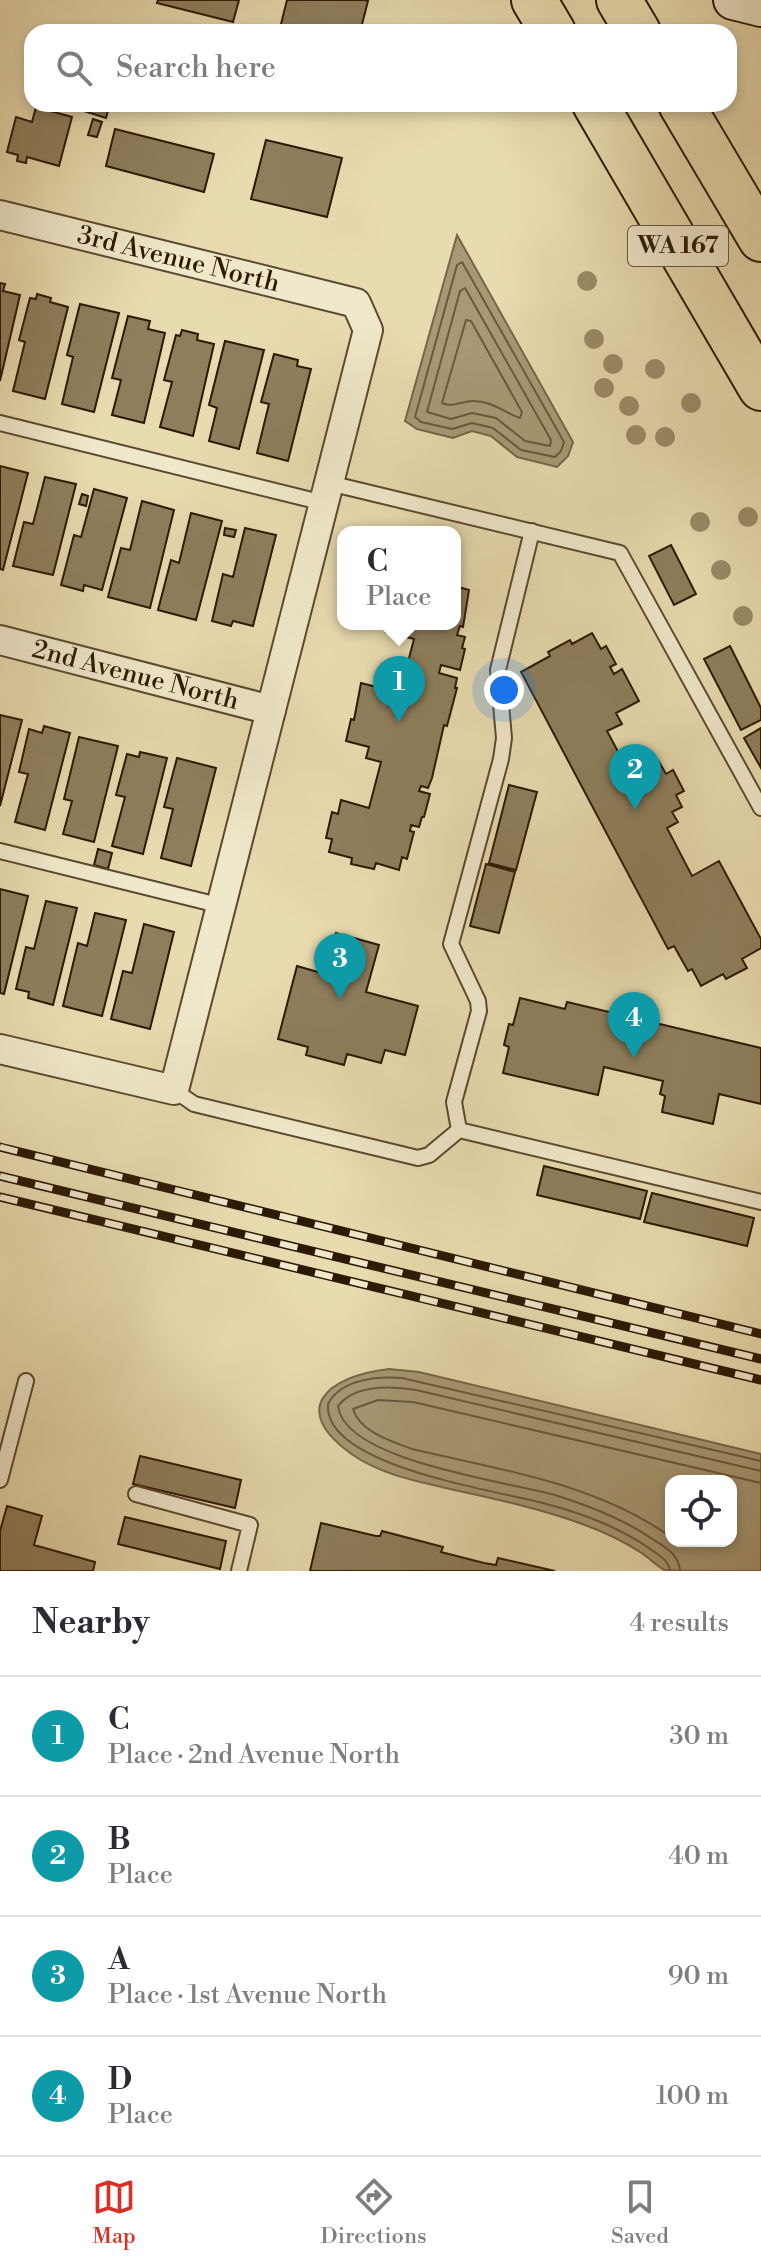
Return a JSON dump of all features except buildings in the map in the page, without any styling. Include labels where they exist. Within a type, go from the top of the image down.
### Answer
[{"type":"highway","points":[[534,0],[548,24]]},
{"type":"highway","points":[[619,0],[633,24]]},
{"type":"highway","name":"WA 167","points":[[600,112],[761,388]]},
{"type":"highway","name":"WA 167","points":[[686,112],[761,239]]},
{"type":"street","points":[[733,0],[761,7]]},
{"type":"street","name":"3rd Avenue North","points":[[0,215],[356,303],[368,330],[327,493]]},
{"type":"street","points":[[0,1049],[174,1090],[327,493]]},
{"type":"street","name":"2nd Avenue North","points":[[0,640],[271,710]]},
{"type":"lane","points":[[0,423],[327,493],[532,531],[620,553],[761,808]]},
{"type":"lane","points":[[459,1130],[454,1102],[479,1011],[478,1001],[451,944],[501,759],[504,738],[498,670],[532,531]]},
{"type":"lane","points":[[0,851],[222,906]]},
{"type":"lane","points":[[174,1090],[194,1104],[418,1158],[429,1155],[459,1130]]},
{"type":"lane","points":[[459,1130],[761,1202]]},
{"type":"lane","points":[[0,1480],[26,1381]]},
{"type":"lane","points":[[136,1494],[250,1525],[239,1571]]},
{"type":"water","points":[[457,235],[573,442],[568,456],[557,467],[517,457],[491,436],[472,431],[453,438],[417,429],[405,421]]},
{"type":"water","points":[[389,1369],[419,1372],[761,1454],[761,1571],[664,1570],[627,1544],[585,1525],[376,1468],[353,1455],[333,1438],[322,1423],[319,1409],[323,1397],[348,1379]]},
{"type":"railway","points":[[0,1147],[761,1334]]},
{"type":"railway","points":[[0,1176],[761,1359]]},
{"type":"railway","points":[[0,1197],[761,1380]]},
{"type":"place","name":"C","points":[[399,722]]},
{"type":"place","name":"B","points":[[635,810]]},
{"type":"place","name":"A","points":[[340,999]]},
{"type":"place","name":"D","points":[[634,1058]]}]
